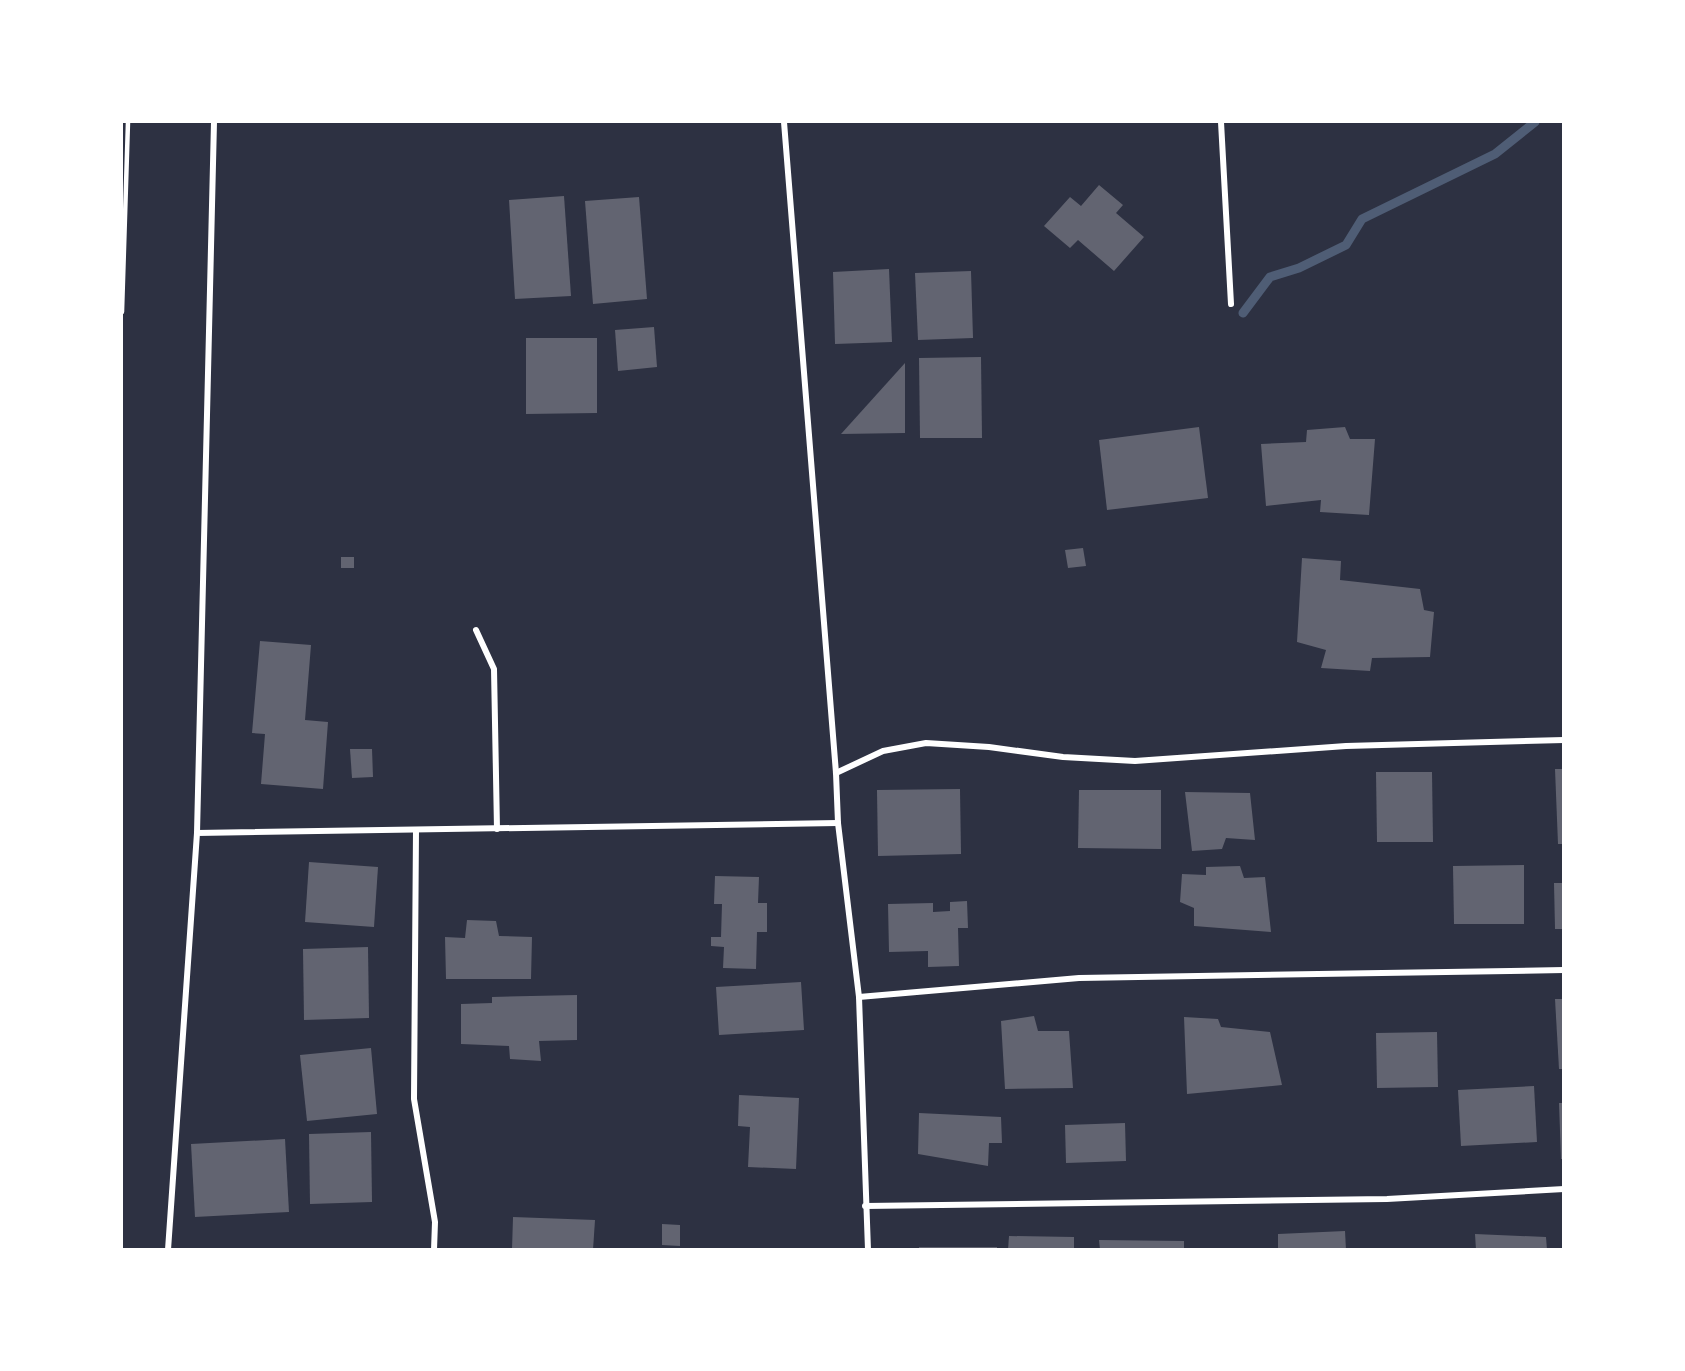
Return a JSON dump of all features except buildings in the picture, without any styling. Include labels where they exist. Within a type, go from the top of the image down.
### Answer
[{"type":"street","points":[[168,1250],[196,833],[214,122]]},
{"type":"street","points":[[784,122],[836,773],[838,823],[859,997],[868,1250]]},
{"type":"street","points":[[1221,122],[1231,304]]},
{"type":"street","points":[[476,630],[494,669],[497,829]]},
{"type":"street","points":[[836,773],[882,751],[926,743],[989,747],[1063,757],[1135,761],[1347,746],[1563,740]]},
{"type":"street","points":[[196,833],[838,823]]},
{"type":"street","points":[[416,830],[414,1099],[435,1222],[434,1250]]},
{"type":"street","points":[[859,997],[1079,978],[1563,970]]},
{"type":"street","points":[[865,1206],[1387,1199],[1563,1189]]},
{"type":"lane","points":[[122,312],[128,122]]},
{"type":"waterway","points":[[1243,313],[1270,277],[1299,268],[1346,245],[1362,219],[1495,154],[1535,122]]}]
